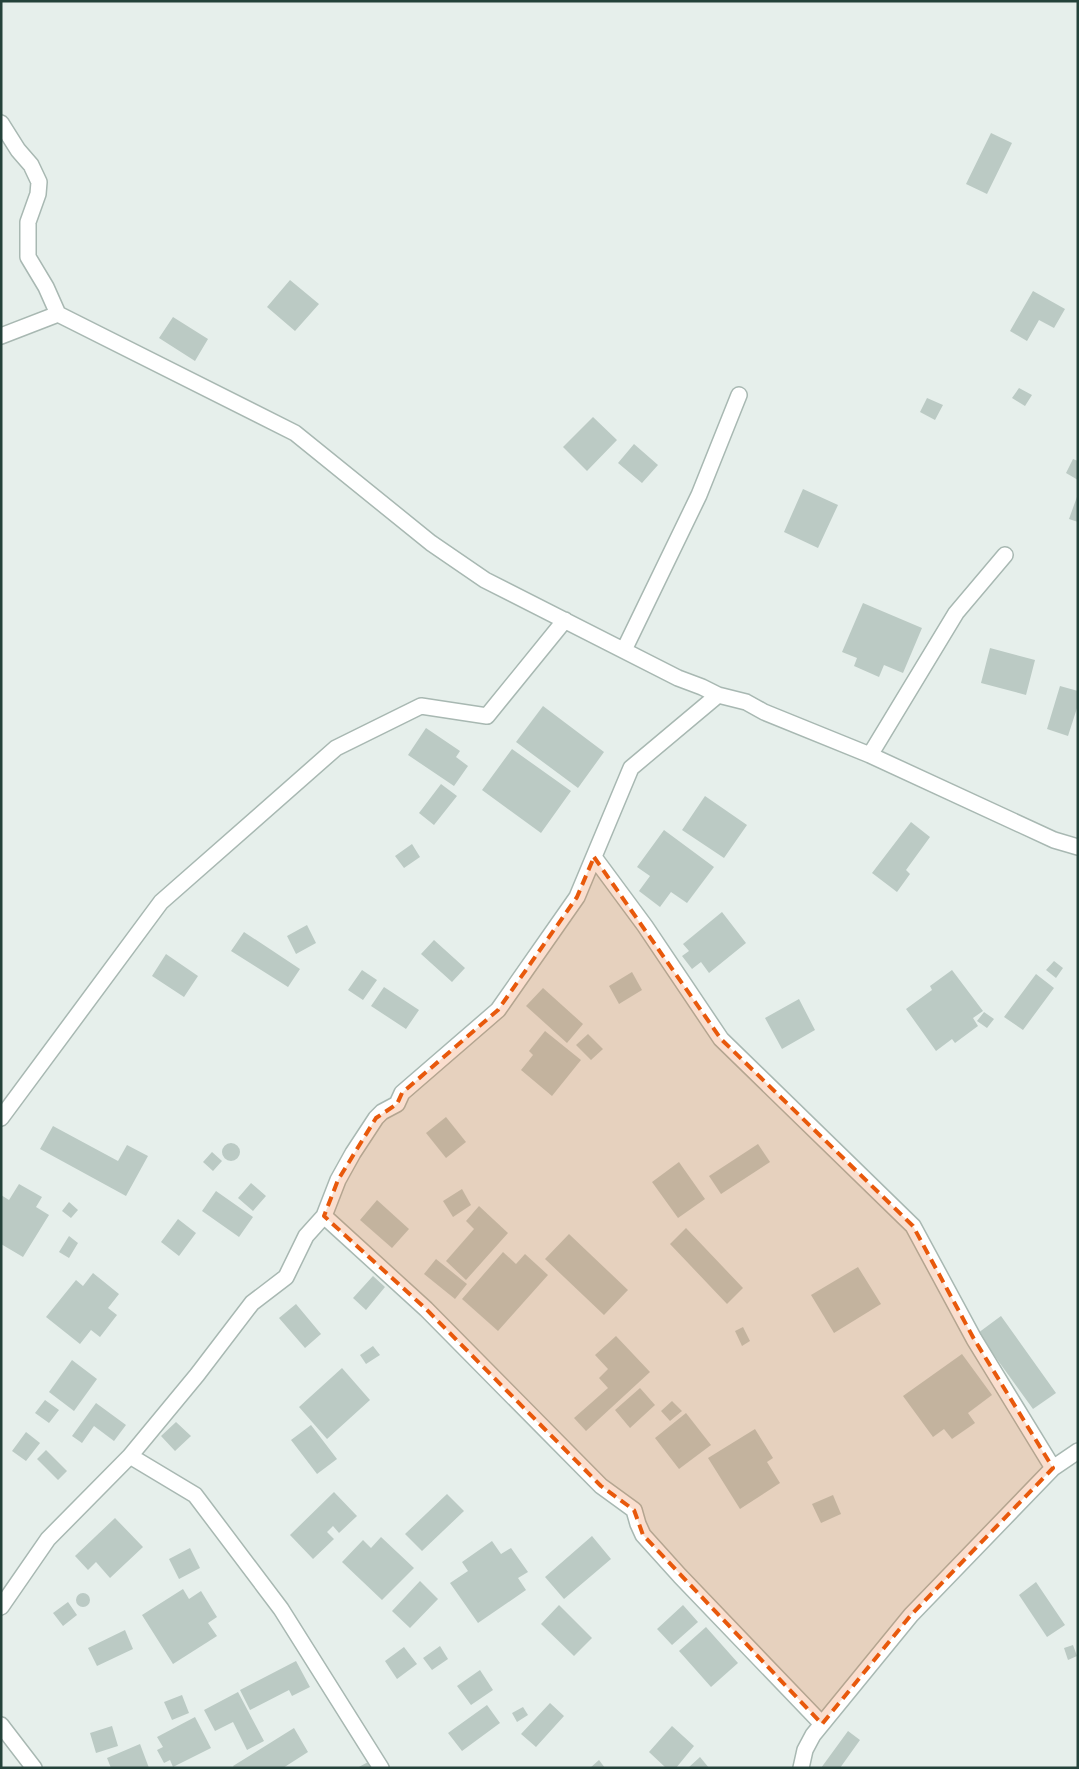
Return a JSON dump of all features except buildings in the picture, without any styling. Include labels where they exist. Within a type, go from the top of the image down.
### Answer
[{"type":"street","points":[[1,123],[18,150],[31,165],[39,182],[38,194],[28,222],[28,257],[46,287],[58,314],[295,433],[378,498],[431,543],[485,580],[678,678],[718,695],[746,702],[764,712],[870,755],[1054,840],[1078,847]]},
{"type":"street","points":[[1,336],[58,314]]},
{"type":"street","points":[[624,650],[699,494],[739,395]]},
{"type":"street","points":[[870,755],[956,613],[1004,555]]},
{"type":"street","points":[[1,1118],[161,902],[336,748],[421,706],[486,716],[565,620]]},
{"type":"street","points":[[1,1607],[48,1539],[130,1456],[197,1375],[252,1303],[286,1277],[306,1236],[324,1216],[338,1180],[376,1118],[396,1104],[402,1093],[498,1010],[577,897],[631,768],[718,695]]},
{"type":"street","points":[[594,857],[645,926],[721,1039],[913,1226],[974,1339],[1053,1468]]},
{"type":"street","points":[[324,1216],[426,1309],[601,1486],[634,1510],[640,1529],[649,1542],[822,1724]]},
{"type":"street","points":[[801,1768],[804,1750],[813,1734],[911,1615],[1053,1468],[1078,1451]]},
{"type":"street","points":[[130,1456],[195,1495],[281,1609],[381,1768]]},
{"type":"street","points":[[2,1728],[34,1768]]},
{"type":"highlighted area","points":[[594,857],[721,1039],[913,1226],[974,1339],[1053,1468],[911,1615],[822,1724],[643,1535],[634,1510],[601,1486],[426,1309],[324,1216],[338,1180],[376,1118],[397,1104],[402,1093],[498,1010],[577,897]]}]
